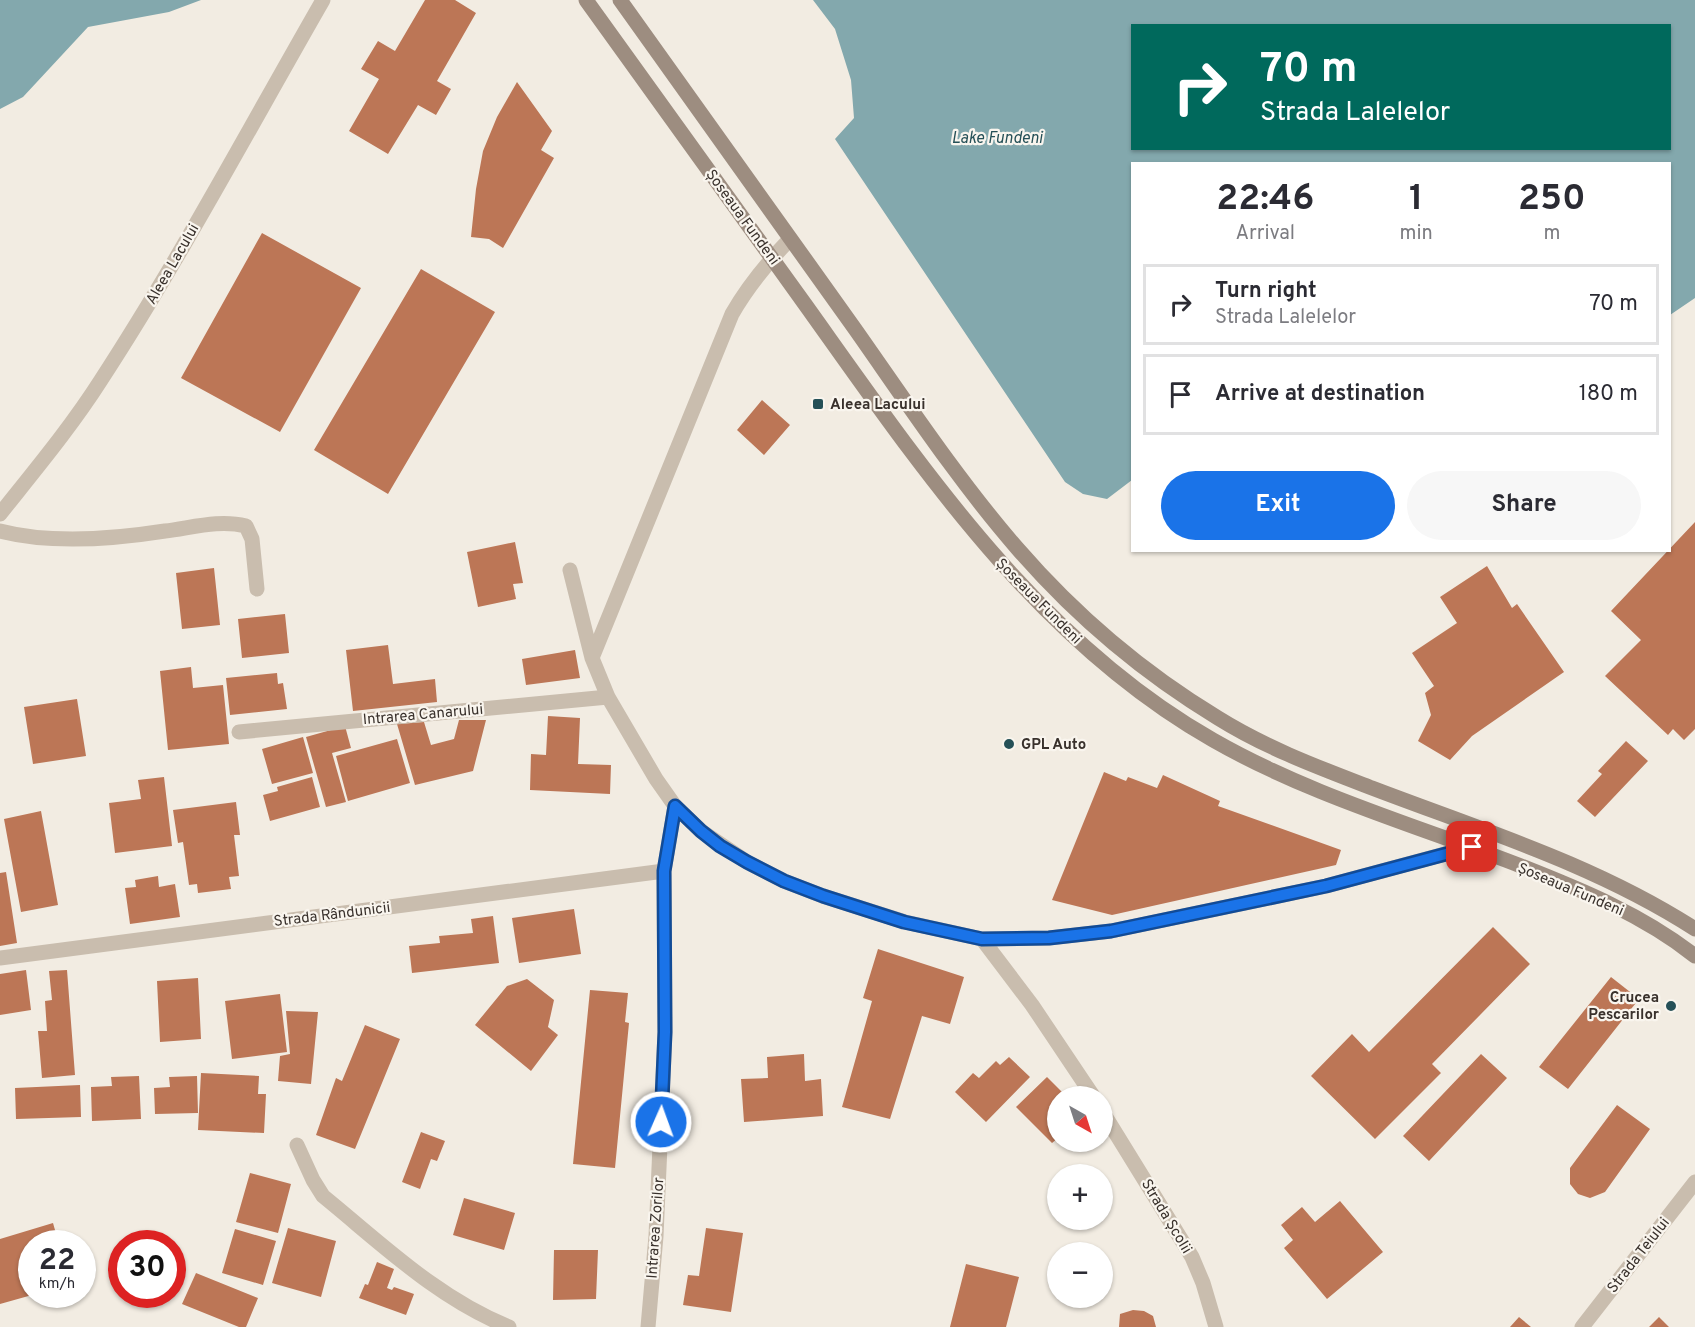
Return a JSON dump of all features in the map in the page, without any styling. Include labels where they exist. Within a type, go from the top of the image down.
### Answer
[{"type":"main road","name":"Șoseaua Fundeni","points":[[586,0],[857,376],[981,540],[1046,612],[1093,654],[1173,715],[1212,740],[1247,758],[1340,799],[1578,889],[1649,924],[1695,956]]},
{"type":"main road","name":"Șoseaua Fundeni","points":[[620,0],[951,464],[1015,546],[1081,615],[1140,666],[1185,697],[1256,740],[1340,776],[1589,871],[1660,906],[1695,929]]},
{"type":"street","name":"Aleea Lacului","points":[[0,514],[51,450],[100,381],[158,289],[323,0]]},
{"type":"street","points":[[592,658],[732,314],[745,292],[790,239]]},
{"type":"street","points":[[0,531],[74,538],[163,532],[207,524],[234,523],[246,526],[252,539],[257,590]]},
{"type":"street","points":[[570,570],[592,658],[608,697],[656,779],[675,806],[720,846],[784,881],[904,922],[982,939],[1049,938],[1111,931],[1326,886],[1472,847]]},
{"type":"street","name":"Intrarea Canarului","points":[[239,732],[608,697]]},
{"type":"street","name":"Intrarea Zorilor","points":[[648,1327],[656,1236],[665,1032],[664,871],[675,806]]},
{"type":"street","name":"Strada Rândunicii","points":[[0,958],[664,871]]},
{"type":"street","points":[[982,939],[1032,1005],[1086,1086]]},
{"type":"street","name":"Strada Școlii","points":[[1113,1129],[1192,1257],[1203,1283],[1216,1327]]},
{"type":"street","points":[[297,1145],[323,1196],[430,1284],[461,1304],[508,1327]]},
{"type":"street","name":"Strada Teiului","points":[[1582,1327],[1695,1182]]},
{"type":"water","points":[[0,0],[201,0],[169,12],[88,27],[23,97],[0,109]]},
{"type":"water","name":"Lake Fundeni","points":[[813,0],[1695,0],[1695,298],[1671,314],[1671,162],[1131,162],[1131,481],[1107,499],[1083,494],[1065,482],[835,139],[854,118],[851,80],[835,29]]},
{"type":"building","points":[[425,0],[455,0],[476,13],[437,81],[451,89],[436,115],[418,105],[388,154],[349,131],[379,79],[361,69],[378,41],[395,51]]},
{"type":"building","points":[[517,82],[552,131],[541,150],[554,158],[503,248],[489,239],[471,237],[483,151],[497,117]]},
{"type":"building","points":[[262,233],[361,288],[280,432],[181,378]]},
{"type":"building","points":[[421,269],[495,312],[388,494],[314,450]]},
{"type":"building","points":[[762,400],[790,425],[764,455],[737,430]]},
{"type":"building","points":[[1695,522],[1695,729],[1684,740],[1673,729],[1668,735],[1605,676],[1641,640],[1611,611],[1667,552],[1671,552],[1671,547]]},
{"type":"building","points":[[515,542],[523,583],[513,584],[516,599],[478,607],[467,552]]},
{"type":"building","points":[[1487,566],[1512,608],[1517,604],[1564,672],[1472,736],[1450,760],[1418,741],[1431,715],[1425,693],[1434,686],[1412,653],[1457,623],[1440,597]]},
{"type":"building","points":[[214,568],[220,625],[182,629],[176,573]]},
{"type":"building","points":[[285,614],[289,653],[242,658],[238,619]]},
{"type":"building","points":[[388,645],[393,684],[435,679],[437,702],[353,711],[346,650]]},
{"type":"building","points":[[575,650],[580,678],[526,685],[522,659]]},
{"type":"building","points":[[191,667],[193,688],[223,685],[229,744],[168,750],[160,671]]},
{"type":"building","points":[[277,673],[278,684],[283,683],[287,709],[230,715],[226,678]]},
{"type":"building","points":[[77,699],[86,756],[33,764],[24,707]]},
{"type":"building","points":[[548,716],[580,718],[578,764],[611,765],[610,794],[530,790],[531,754],[546,755]]},
{"type":"building","points":[[459,720],[486,720],[473,771],[415,785],[397,724],[424,722],[431,745],[454,739]]},
{"type":"building","points":[[345,726],[351,748],[332,753],[346,802],[326,807],[306,737]]},
{"type":"building","points":[[303,737],[313,773],[272,784],[262,749]]},
{"type":"building","points":[[397,739],[410,783],[348,801],[336,756]]},
{"type":"building","points":[[1626,741],[1648,761],[1595,817],[1577,801],[1602,774],[1598,771]]},
{"type":"building","points":[[1104,772],[1126,781],[1128,777],[1157,788],[1163,775],[1220,801],[1218,806],[1341,850],[1336,865],[1112,915],[1052,900]]},
{"type":"building","points":[[164,777],[172,846],[115,853],[109,803],[141,799],[138,780]]},
{"type":"building","points":[[312,777],[320,807],[270,821],[263,795],[278,791],[277,787]]},
{"type":"building","points":[[236,802],[240,835],[234,835],[239,876],[229,877],[231,889],[198,893],[197,884],[189,885],[183,842],[178,843],[173,810]]},
{"type":"building","points":[[41,811],[58,905],[21,912],[4,819]]},
{"type":"building","points":[[6,872],[17,943],[0,946],[0,873]]},
{"type":"building","points":[[158,876],[159,887],[175,884],[180,917],[130,924],[125,888],[136,887],[135,880]]},
{"type":"building","points":[[574,909],[581,954],[519,963],[512,918]]},
{"type":"building","points":[[493,916],[499,963],[412,973],[409,946],[440,943],[439,936],[473,933],[471,919]]},
{"type":"building","points":[[1493,927],[1530,964],[1432,1064],[1441,1073],[1375,1139],[1311,1076],[1352,1034],[1369,1052]]},
{"type":"building","points":[[878,949],[964,977],[950,1024],[922,1016],[890,1119],[842,1107],[872,1001],[863,998]]},
{"type":"building","points":[[26,970],[31,1010],[0,1015],[0,974]]},
{"type":"building","points":[[67,970],[75,1075],[42,1078],[38,1031],[47,1031],[45,1001],[52,1000],[49,971]]},
{"type":"building","points":[[1611,977],[1639,999],[1568,1089],[1539,1067]]},
{"type":"building","points":[[198,978],[201,1039],[160,1042],[157,981]]},
{"type":"building","points":[[527,979],[554,1000],[548,1027],[558,1035],[531,1071],[475,1025],[507,986]]},
{"type":"building","points":[[590,990],[628,993],[625,1022],[629,1023],[615,1168],[573,1164]]},
{"type":"building","points":[[280,994],[287,1052],[232,1059],[225,1001]]},
{"type":"building","points":[[286,1011],[318,1012],[311,1084],[278,1081],[280,1056],[290,1054]]},
{"type":"building","points":[[365,1025],[400,1039],[355,1149],[316,1135],[336,1078],[342,1081]]},
{"type":"building","points":[[804,1054],[805,1081],[821,1079],[823,1116],[744,1122],[741,1079],[768,1078],[767,1057]]},
{"type":"building","points":[[1481,1054],[1507,1078],[1429,1161],[1403,1136]]},
{"type":"building","points":[[1009,1057],[1030,1077],[986,1122],[955,1092],[973,1073],[979,1078],[996,1061],[1000,1065]]},
{"type":"building","points":[[201,1073],[259,1076],[258,1094],[266,1094],[264,1133],[198,1130]]},
{"type":"building","points":[[139,1076],[141,1119],[92,1121],[91,1087],[112,1086],[111,1077]]},
{"type":"building","points":[[197,1076],[198,1113],[155,1114],[154,1088],[170,1087],[169,1077]]},
{"type":"building","points":[[1047,1077],[1056,1086],[1047,1086],[1047,1138],[1016,1107]]},
{"type":"building","points":[[80,1085],[81,1117],[16,1119],[15,1088]]},
{"type":"building","points":[[1617,1105],[1650,1129],[1605,1192],[1590,1198],[1578,1194],[1570,1184],[1570,1168]]},
{"type":"building","points":[[421,1132],[445,1141],[437,1161],[431,1159],[420,1189],[402,1182]]},
{"type":"building","points":[[250,1173],[291,1184],[278,1233],[236,1222]]},
{"type":"building","points":[[464,1198],[515,1213],[504,1250],[453,1235]]},
{"type":"building","points":[[1340,1201],[1383,1252],[1327,1299],[1284,1248],[1293,1240],[1281,1225],[1302,1207],[1315,1222]]},
{"type":"building","points":[[53,1223],[55,1230],[30,1230]]},
{"type":"building","points":[[288,1228],[336,1241],[321,1297],[272,1283]]},
{"type":"building","points":[[706,1228],[743,1233],[731,1312],[683,1305],[688,1275],[699,1276]]},
{"type":"building","points":[[235,1229],[276,1241],[263,1285],[222,1273]]},
{"type":"building","points":[[18,1234],[18,1299],[0,1304],[0,1239]]},
{"type":"building","points":[[554,1250],[598,1250],[596,1299],[553,1300]]},
{"type":"building","points":[[377,1262],[394,1269],[387,1288],[392,1290],[394,1287],[414,1294],[406,1315],[359,1298],[365,1284],[368,1285]]},
{"type":"building","points":[[966,1264],[1019,1277],[1006,1327],[950,1327]]},
{"type":"building","points":[[196,1273],[258,1298],[246,1327],[239,1327],[186,1306],[186,1295]]},
{"type":"building","points":[[1133,1310],[1144,1311],[1153,1316],[1156,1327],[1119,1327],[1120,1314]]},
{"type":"building","points":[[1519,1317],[1531,1327],[1510,1327]]},
{"type":"building","points":[[1659,1317],[1669,1327],[1649,1327]]},
{"type":"place","name":"Aleea Lacului","points":[[818,404]]},
{"type":"place","name":"GPL Auto","points":[[1009,744]]},
{"type":"place","name":"Crucea Pescarilor","points":[[1671,1006]]},
{"type":"route","points":[[661,1122],[665,1032],[664,871],[675,806],[720,846],[784,881],[904,922],[982,939],[1049,938],[1111,931],[1326,886],[1472,847]]}]
